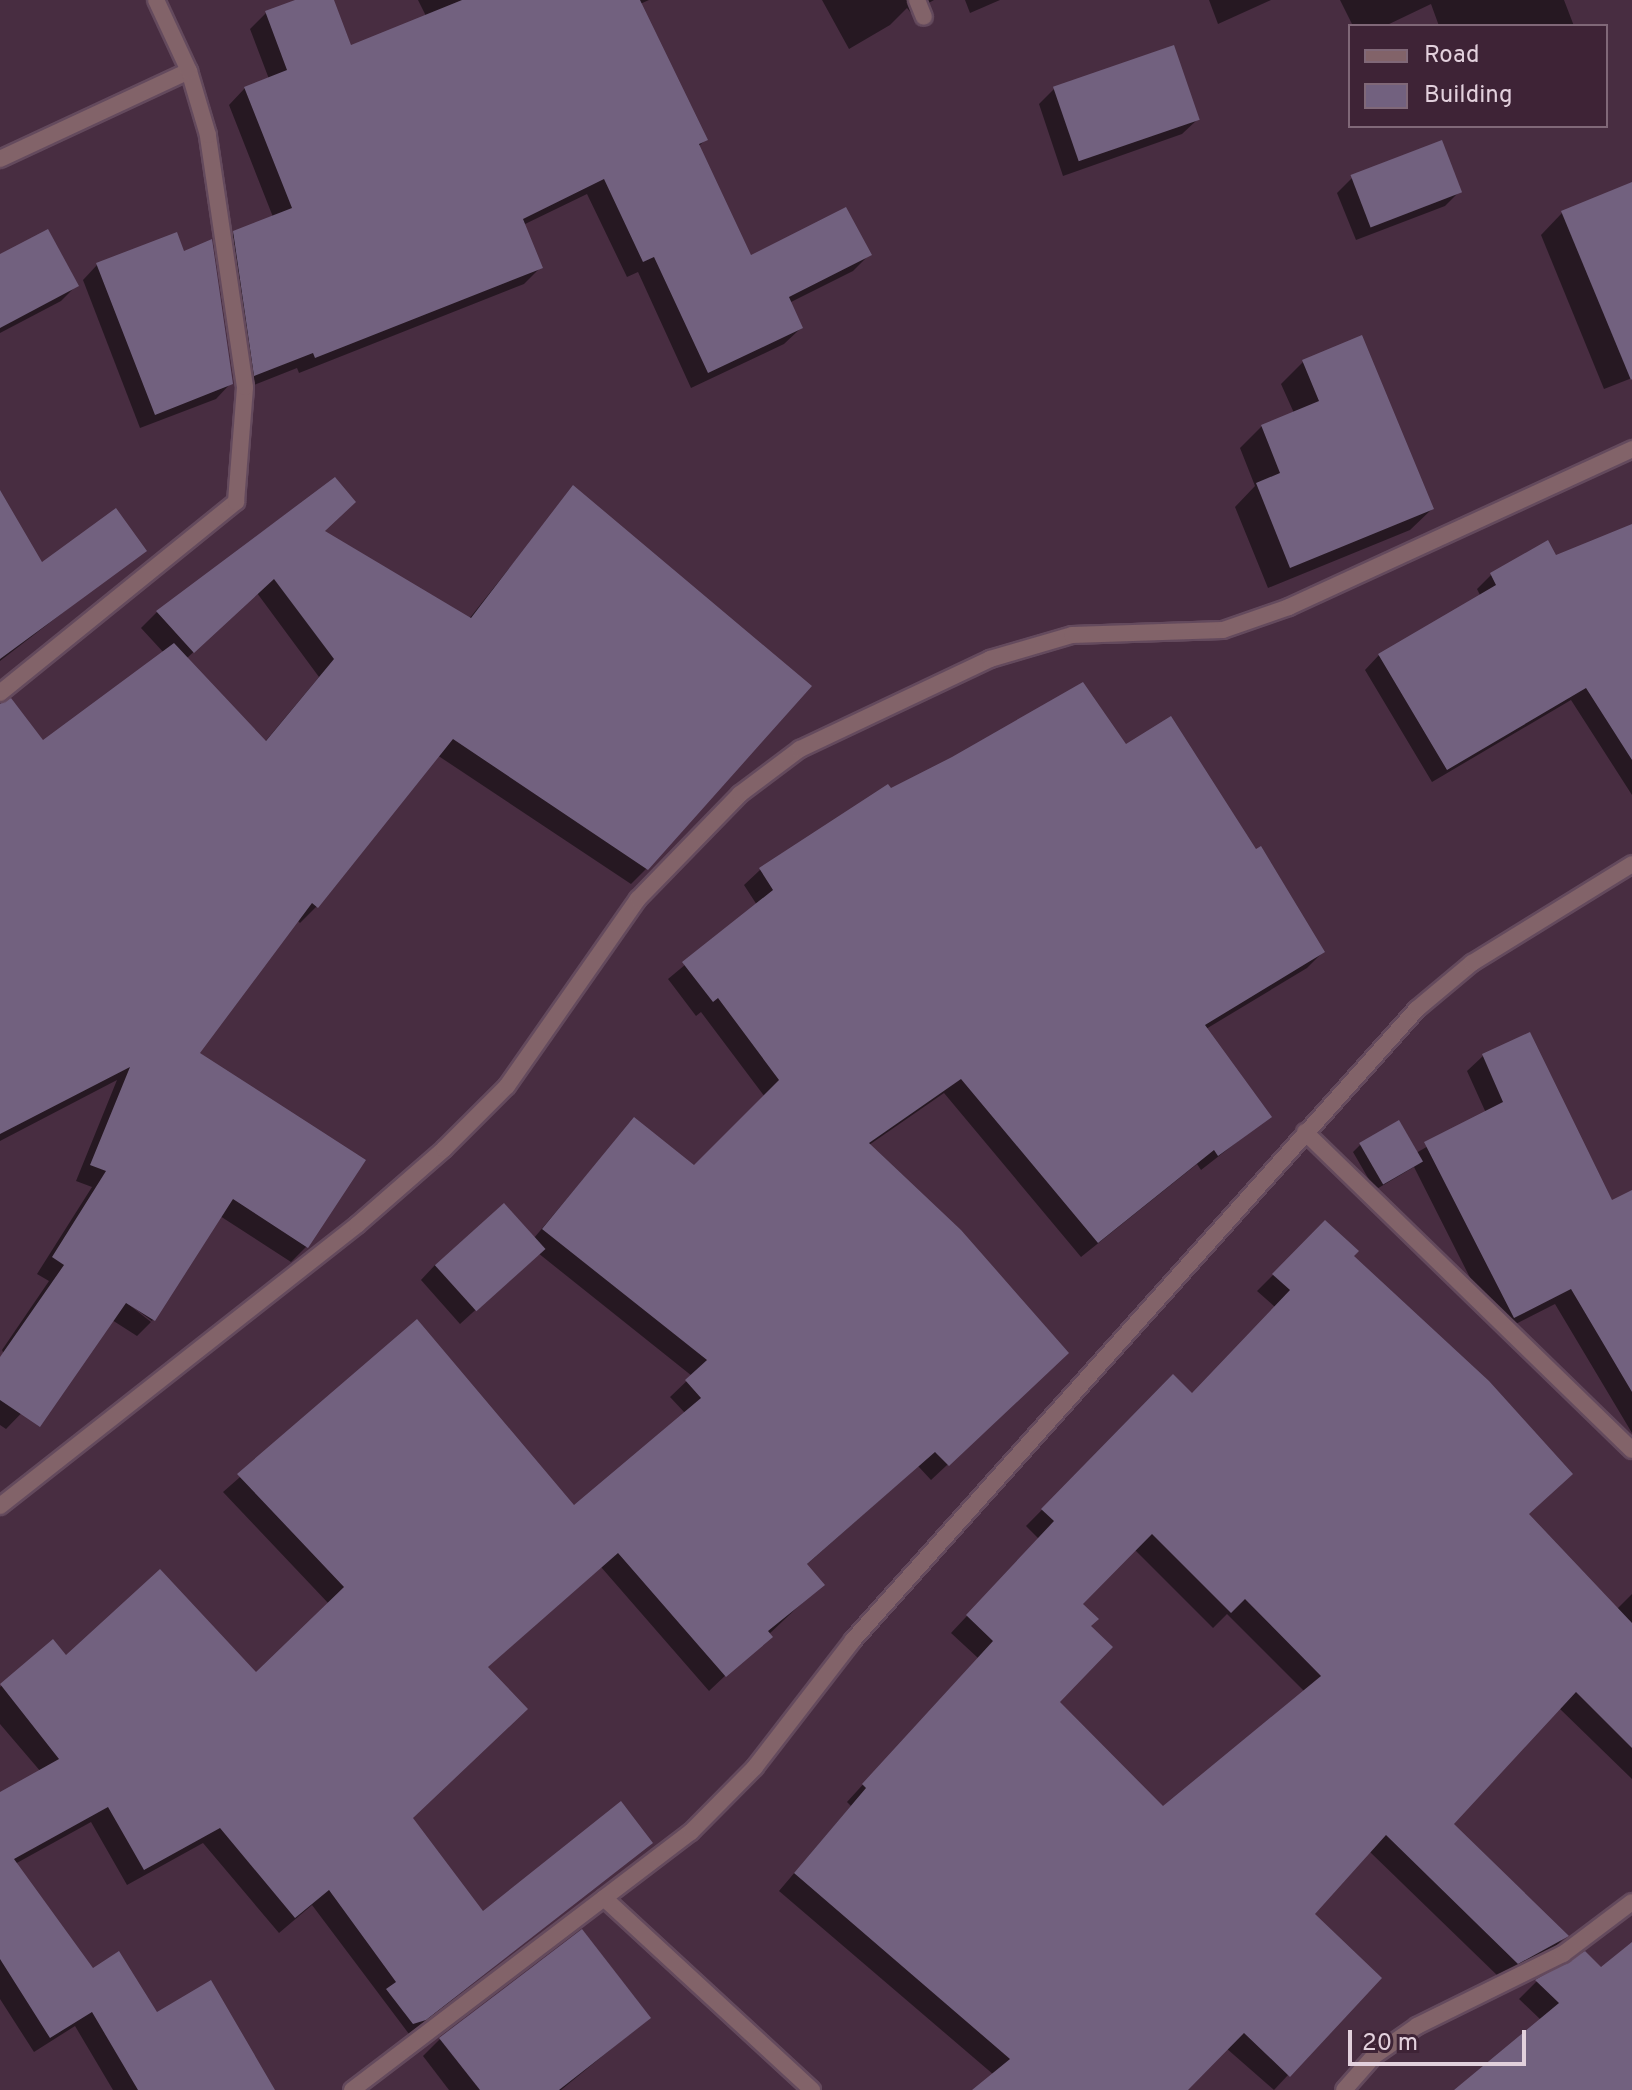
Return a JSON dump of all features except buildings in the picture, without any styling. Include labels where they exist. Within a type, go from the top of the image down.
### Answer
[{"type":"street","points":[[0,693],[236,502],[245,387],[208,135],[189,71],[156,0]]},
{"type":"street","points":[[917,0],[924,17]]},
{"type":"street","points":[[0,159],[189,71]]},
{"type":"street","points":[[0,1506],[357,1225],[444,1149],[507,1086],[638,899],[740,794],[800,749],[990,659],[1072,635],[1223,630],[1289,607],[1632,449]]},
{"type":"street","points":[[352,2090],[691,1832],[755,1767],[853,1640],[1417,1009],[1472,963],[1632,864]]},
{"type":"street","points":[[1305,1132],[1632,1450]]},
{"type":"street","points":[[604,1898],[812,2090]]},
{"type":"street","points":[[1344,2090],[1374,2056],[1417,2026],[1563,1954],[1632,1902]]}]
